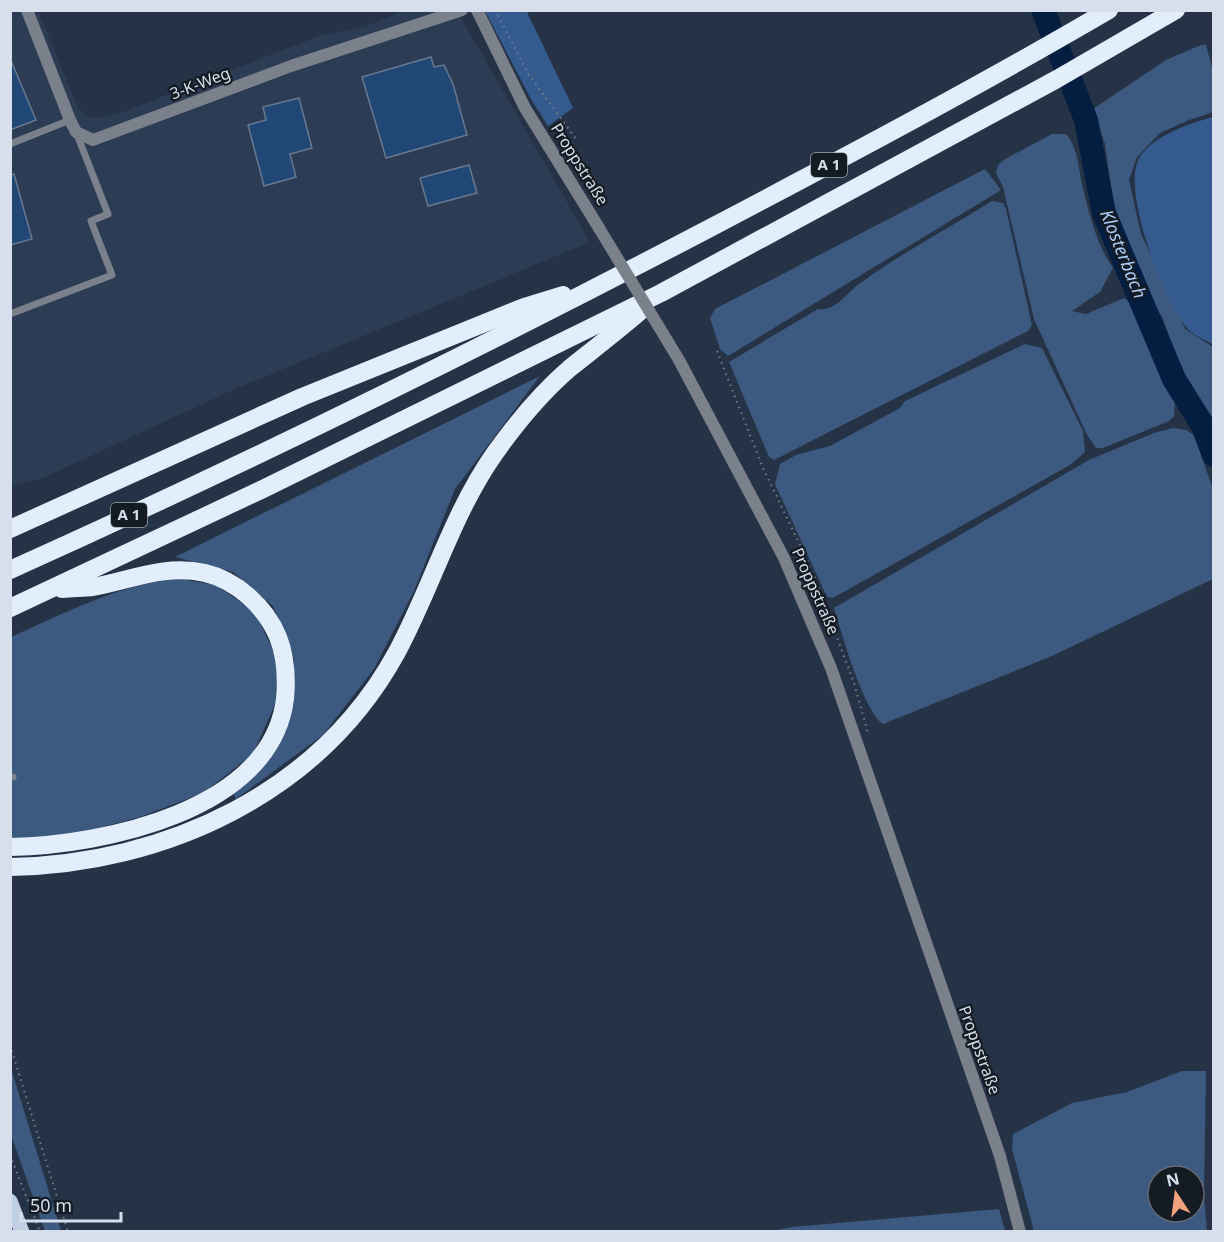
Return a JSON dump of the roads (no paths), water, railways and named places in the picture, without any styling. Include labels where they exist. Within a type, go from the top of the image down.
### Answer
[{"type":"highway","name":"A 1","points":[[10,570],[278,446],[613,279],[1042,49],[1109,10]]},
{"type":"highway","name":"A 1","points":[[10,608],[661,293],[1057,80],[1176,10]]},
{"type":"highway","points":[[10,529],[302,397],[524,307],[613,279]]},
{"type":"highway","points":[[10,867],[100,859],[147,849],[233,812],[279,785],[322,747],[364,704],[396,654],[463,506],[494,454],[537,400],[570,369],[616,334],[661,293]]},
{"type":"highway","points":[[10,847],[96,838],[142,826],[184,811],[221,792],[255,765],[273,740],[283,711],[286,683],[284,653],[274,627],[256,604],[234,584],[206,573],[178,571],[136,575],[94,587],[50,590]]},
{"type":"main road","points":[[10,1201],[22,1232]]},
{"type":"street","points":[[27,10],[76,132]]},
{"type":"street","name":"3-K-Weg","points":[[76,132],[93,140],[291,66],[462,10]]},
{"type":"street","name":"Proppstraße","points":[[477,10],[525,108],[679,360],[784,558],[831,668],[864,760],[934,972],[1000,1156],[1020,1232]]},
{"type":"lane","points":[[10,144],[70,120]]},
{"type":"lane","points":[[10,314],[112,275],[91,221],[108,214],[76,132]]},
{"type":"waterway","name":"Klosterbach","points":[[1043,10],[1086,120],[1104,213],[1174,379],[1203,426],[1214,455]]}]
